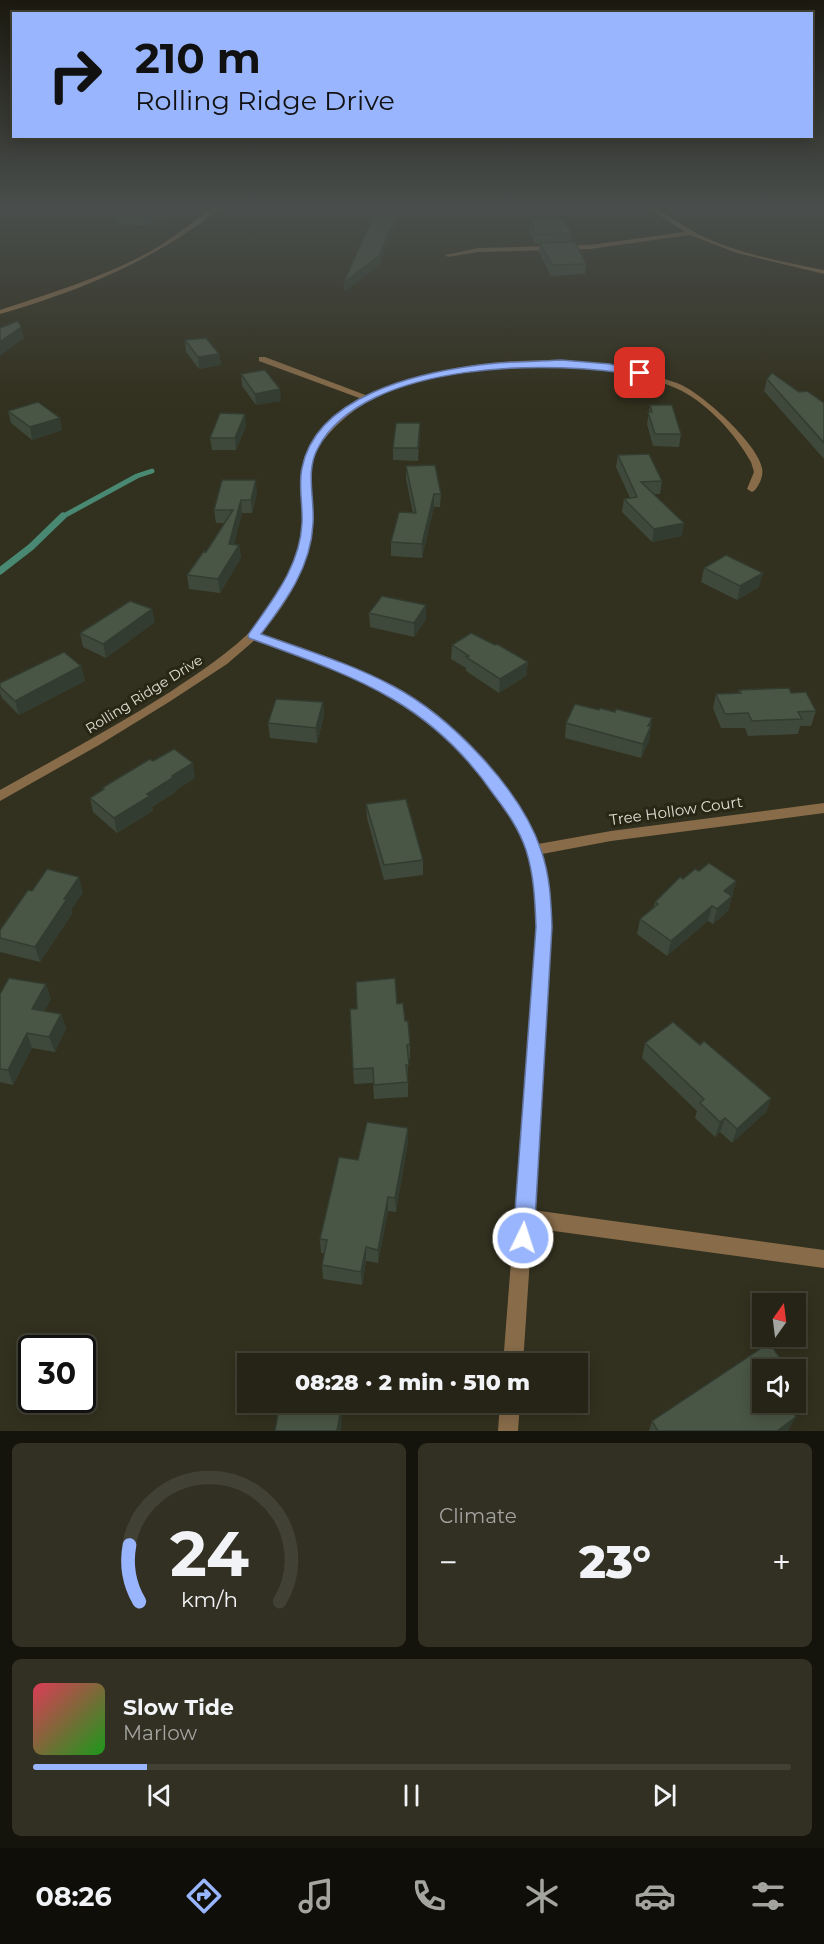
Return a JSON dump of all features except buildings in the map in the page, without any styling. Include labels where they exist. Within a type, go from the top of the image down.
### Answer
[{"type":"street","points":[[0,312],[69,289],[108,273]]},
{"type":"street","points":[[262,359],[367,398]]},
{"type":"street","name":"Rolling Ridge Drive","points":[[0,796],[156,706],[206,673],[254,635],[287,588],[304,549],[308,523],[306,470],[313,448],[334,421],[367,398],[419,379],[479,367],[561,363],[627,370],[680,387],[699,397],[718,413],[754,460],[758,474],[752,489]]},
{"type":"street","points":[[254,635],[339,666],[388,689],[440,723],[490,776],[517,813],[534,850],[542,888],[544,927],[514,1353]]},
{"type":"street","name":"Tree Hollow Court","points":[[534,850],[611,836],[824,808]]},
{"type":"street","points":[[525,1218],[824,1259]]},
{"type":"street","points":[[508,1431],[509,1413]]},
{"type":"waterway","points":[[62,517],[137,476],[152,471]]},
{"type":"waterway","points":[[0,571],[31,547],[62,517]]},
{"type":"route","points":[[523,1238],[544,927],[542,888],[534,850],[523,824],[483,767],[463,745],[440,723],[413,704],[388,689],[339,666],[254,635],[277,605],[292,580],[304,549],[308,523],[306,470],[313,448],[334,421],[350,408],[389,388],[448,372],[479,367],[561,363],[610,367],[640,373]]}]
